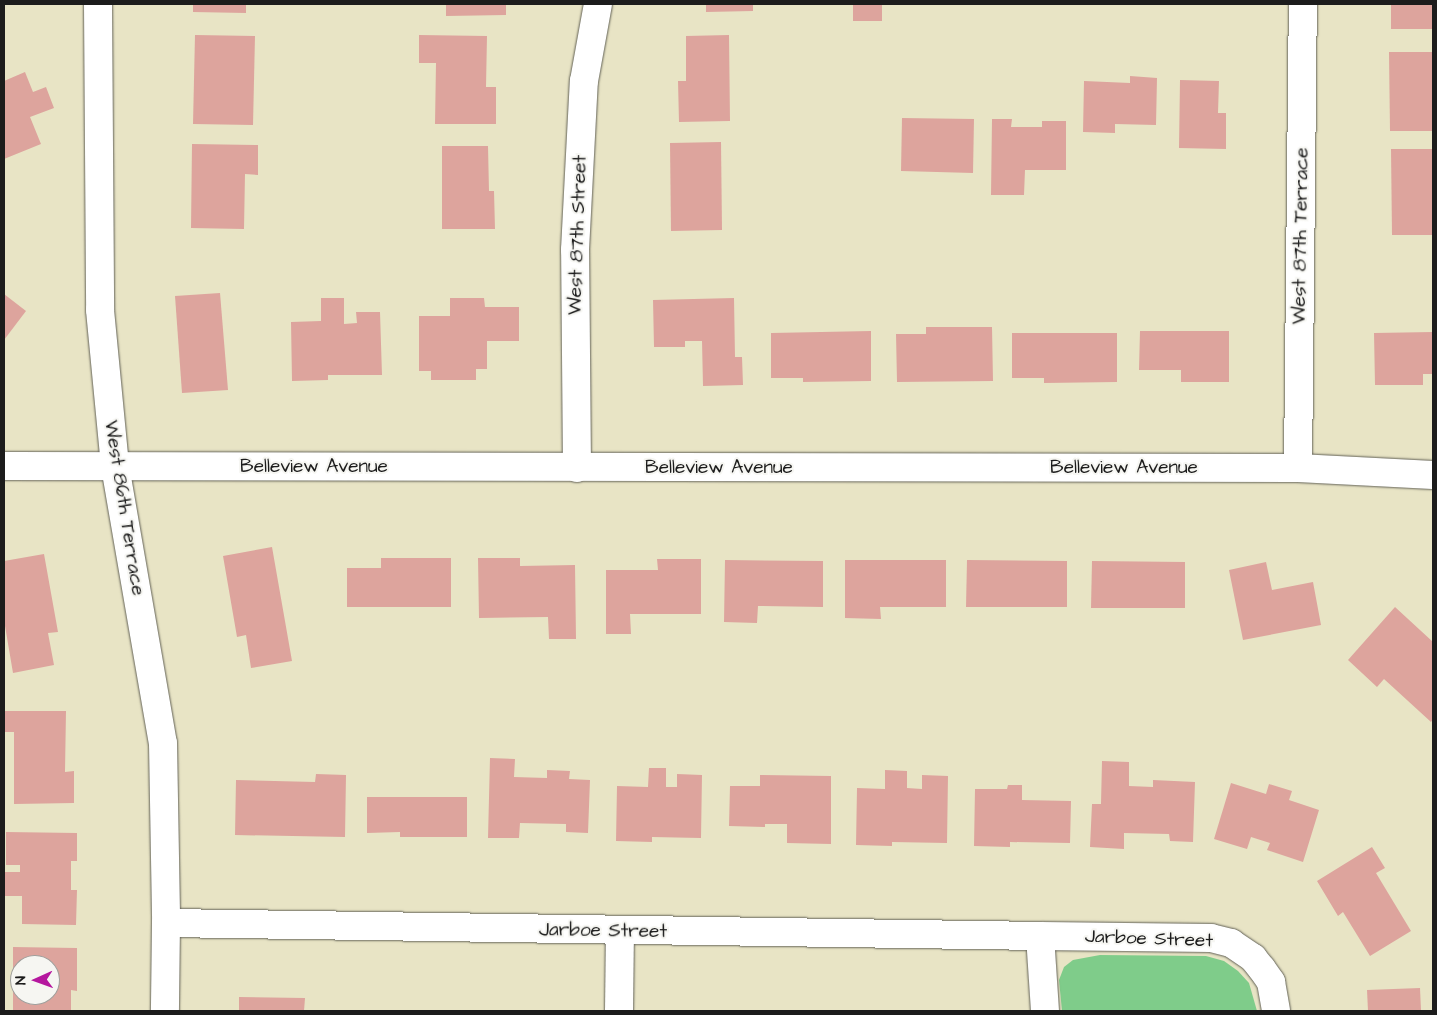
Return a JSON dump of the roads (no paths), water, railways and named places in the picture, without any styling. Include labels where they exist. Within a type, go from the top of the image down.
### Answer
[{"type":"street","name":"West 86th Terrace","points":[[98,4],[100,310],[115,466],[163,742],[166,923],[165,1011]]},
{"type":"street","name":"West 87th Street","points":[[577,468],[575,250],[584,81],[598,4]]},
{"type":"street","name":"West 87th Terrace","points":[[1298,468],[1303,4]]},
{"type":"street","name":"Belleview Avenue","points":[[4,466],[1298,468],[1429,479]]},
{"type":"street","name":"Jarboe Street","points":[[166,923],[1211,938],[1231,943],[1253,958],[1271,982],[1276,1011]]},
{"type":"street","points":[[619,1011],[620,931]]},
{"type":"street","points":[[1040,936],[1045,1011]]}]
